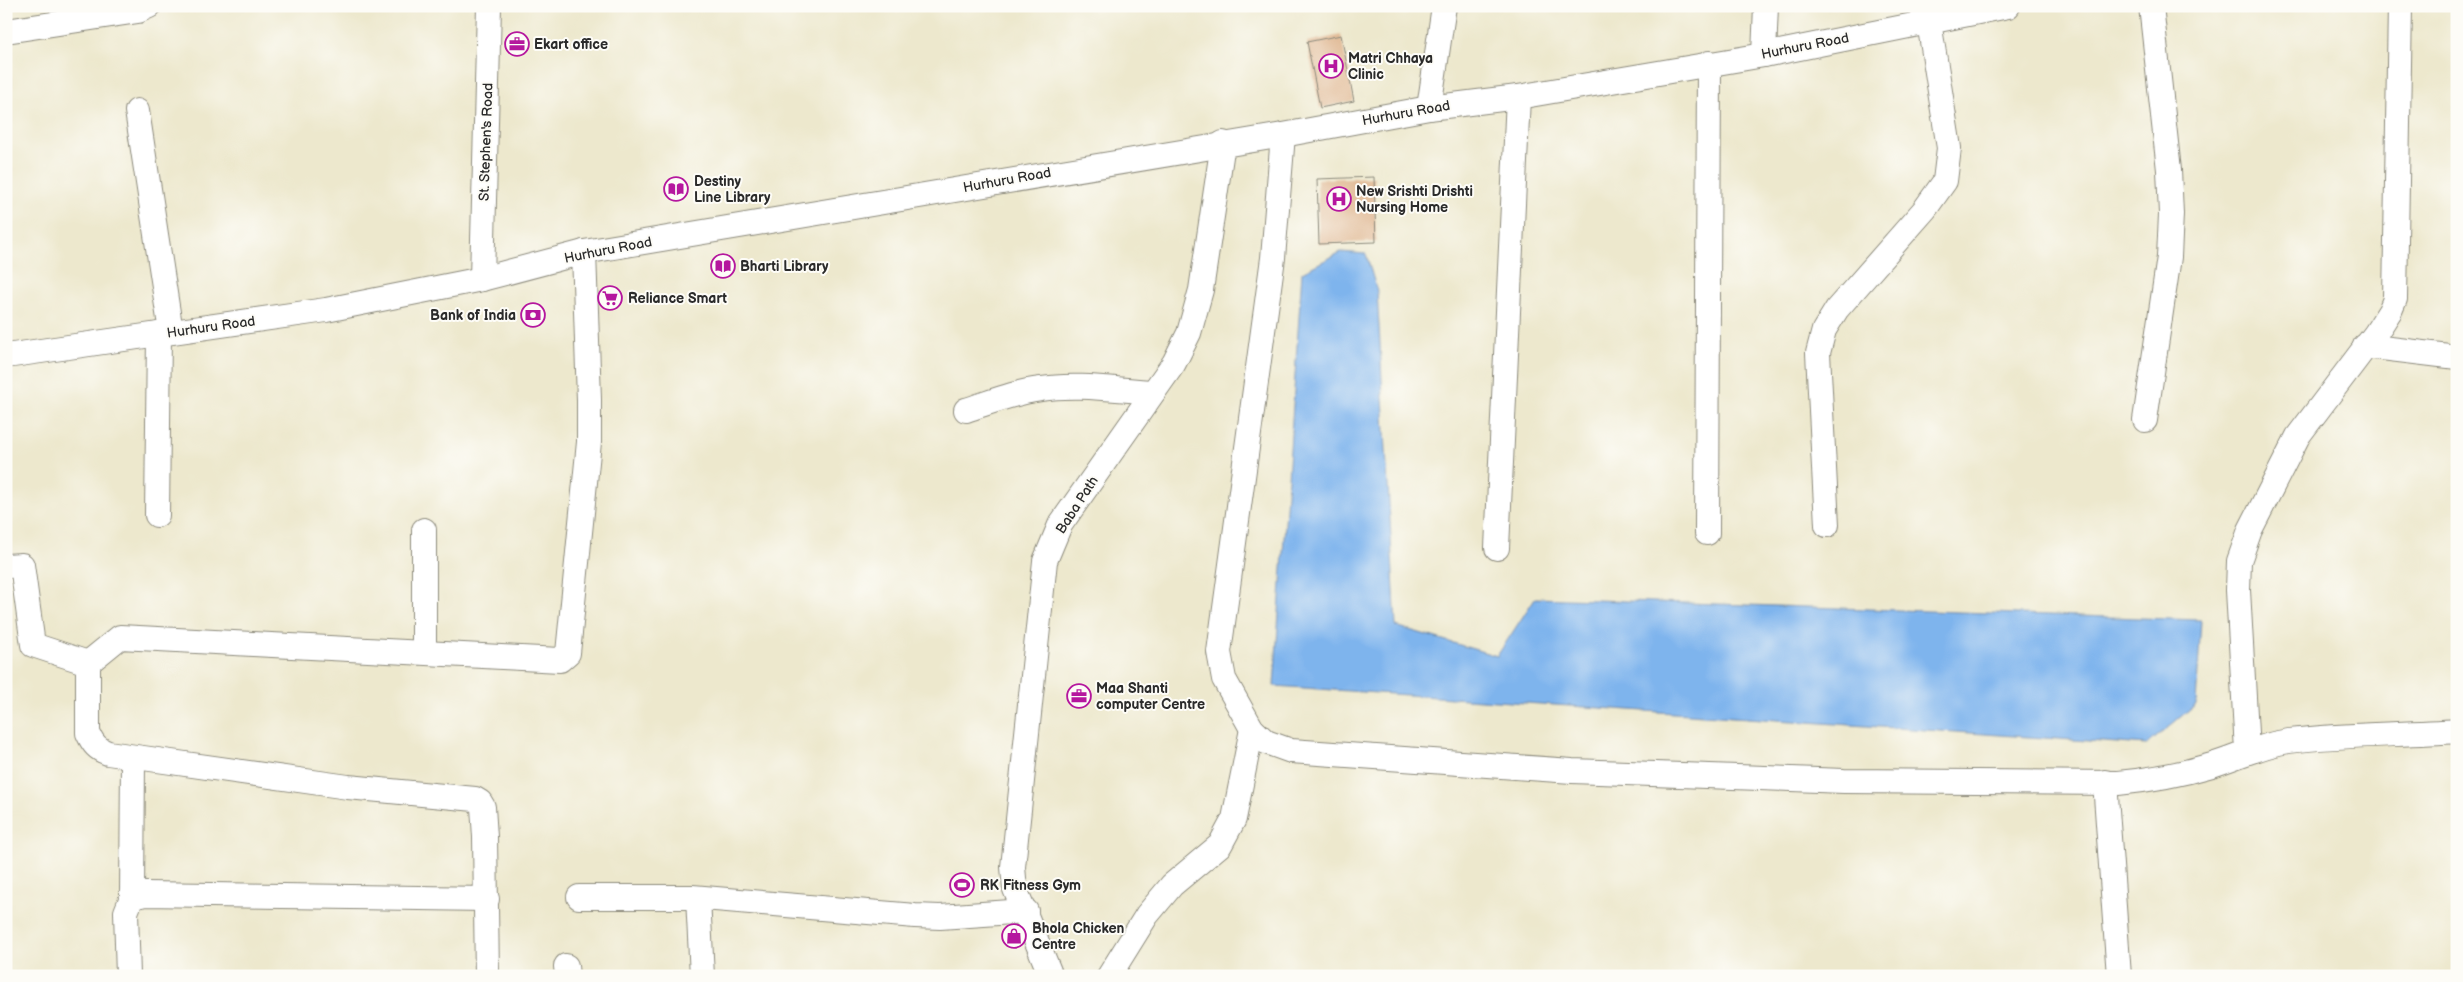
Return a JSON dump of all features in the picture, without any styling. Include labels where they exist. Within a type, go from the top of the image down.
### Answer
[{"type":"street","points":[[6,31],[138,11],[149,6]]},
{"type":"street","name":"St. Stephen's Road","points":[[482,279],[490,6]]},
{"type":"street","points":[[1429,108],[1444,6]]},
{"type":"street","points":[[1764,55],[1766,6]]},
{"type":"street","name":"Hurhuru Road","points":[[6,356],[326,310],[482,279],[584,252],[1223,143],[1283,135],[1429,108],[1518,97],[1764,55],[1929,14],[2008,6]]},
{"type":"street","points":[[2145,420],[2169,257],[2171,214],[2151,6]]},
{"type":"street","points":[[2247,751],[2238,590],[2239,561],[2250,530],[2298,436],[2390,311],[2395,299],[2400,6]]},
{"type":"street","points":[[1827,525],[1818,353],[1824,330],[1837,309],[1924,209],[1944,181],[1949,148],[1929,14]]},
{"type":"street","points":[[1707,533],[1708,64]]},
{"type":"street","points":[[1497,548],[1518,97]]},
{"type":"street","points":[[137,111],[165,333],[157,515]]},
{"type":"street","points":[[1283,135],[1273,258],[1219,652],[1224,679],[1252,729],[1266,742],[1291,751],[1572,771],[1844,781],[2105,782],[2151,780],[2212,764],[2247,751],[2288,741],[2457,731]]},
{"type":"street","name":"Baba Path","points":[[1051,976],[1026,910],[1015,889],[1013,867],[1046,561],[1060,526],[1174,363],[1189,333],[1199,299],[1223,143]]},
{"type":"street","points":[[88,663],[120,637],[560,660],[568,653],[588,442],[589,400],[584,252]]},
{"type":"street","points":[[2365,346],[2457,357]]},
{"type":"street","points":[[966,410],[1013,394],[1042,388],[1066,387],[1153,392]]},
{"type":"street","points":[[424,530],[424,652]]},
{"type":"street","points":[[6,566],[22,564],[33,644],[88,663]]},
{"type":"street","points":[[88,663],[88,733],[92,742],[99,750],[133,758],[348,787],[474,799],[480,802],[483,807],[487,900],[486,976]]},
{"type":"street","points":[[1109,976],[1147,915],[1172,885],[1220,844],[1234,819],[1252,729]]},
{"type":"street","points":[[128,976],[126,912],[132,897],[133,758]]},
{"type":"street","points":[[2105,782],[2119,976]]},
{"type":"street","points":[[132,897],[145,894],[487,900]]},
{"type":"street","points":[[579,897],[698,898],[940,917],[1026,910]]},
{"type":"street","points":[[698,898],[702,976]]},
{"type":"water","points":[[1341,252],[1366,254],[1377,291],[1396,626],[1497,656],[1535,598],[2201,620],[2196,704],[2147,745],[1274,686],[1302,272]]},
{"type":"building","points":[[1341,35],[1354,101],[1320,108],[1307,42]]},
{"type":"building","points":[[1374,177],[1376,242],[1319,244],[1317,179]]},
{"type":"place","name":"Ekart office","points":[[517,44]]},
{"type":"place","name":"Matri Chhaya Clinic","points":[[1331,66]]},
{"type":"place","name":"Destiny Line Library","points":[[676,189]]},
{"type":"place","name":"New Srishti Drishti Nursing Home","points":[[1339,199]]},
{"type":"place","name":"Bharti Library","points":[[723,266]]},
{"type":"place","name":"Reliance Smart","points":[[610,298]]},
{"type":"place","name":"Bank of India","points":[[533,315]]},
{"type":"place","name":"Maa Shanti computer Centre","points":[[1079,696]]},
{"type":"place","name":"RK Fitness Gym","points":[[962,885]]},
{"type":"place","name":"Bhola Chicken Centre","points":[[1014,936]]}]
